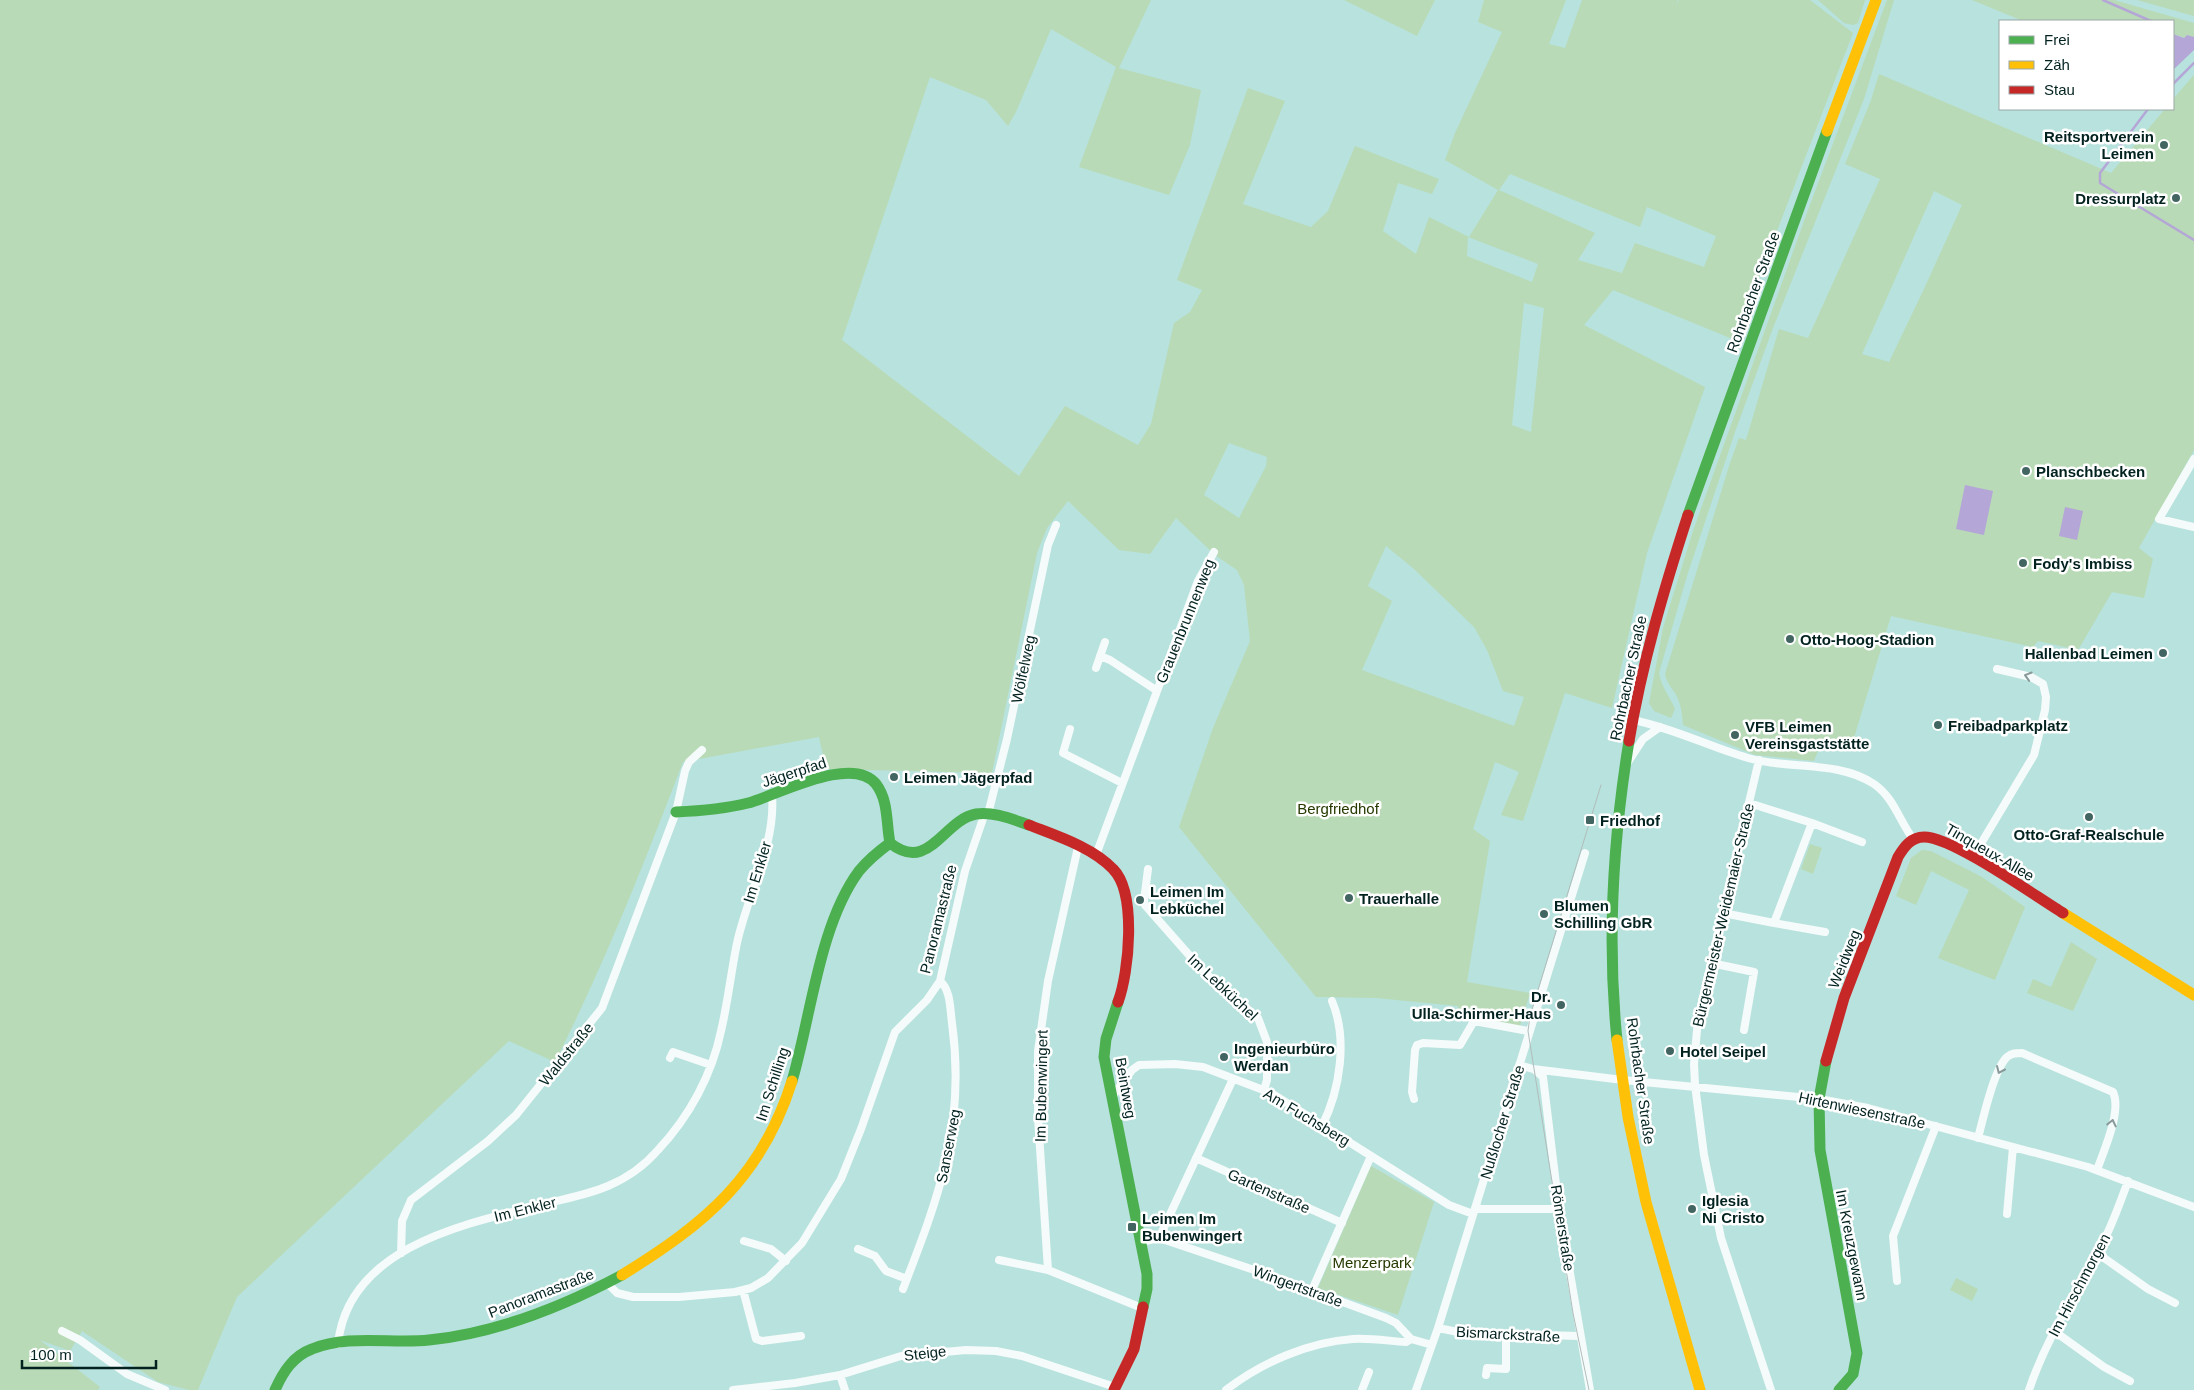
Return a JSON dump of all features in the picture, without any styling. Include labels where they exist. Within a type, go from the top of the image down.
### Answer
[{"type":"street","name":"Rohrbacher Straße","points":[[1700,1390],[1653,1230],[1640,1178],[1623,1080],[1614,1001],[1614,926],[1617,842],[1626,766],[1633,720],[1654,624],[1678,550],[1802,200],[1876,0]]},
{"type":"street","points":[[2194,459],[2159,519],[2194,527]]},
{"type":"street","name":"Wölfelweg","points":[[987,814],[1008,739],[1048,545],[1056,525]]},
{"type":"street","name":"Grauenbrunnenweg","points":[[1096,855],[1156,690],[1200,577],[1214,552]]},
{"type":"street","points":[[1096,668],[1105,642]]},
{"type":"street","name":"Grauenbrunnenweg","points":[[1100,656],[1110,660],[1156,690]]},
{"type":"street","points":[[1973,857],[2029,764],[2037,743],[2045,710],[2046,697],[2043,684],[2031,677],[1997,669]]},
{"type":"street","points":[[1633,720],[1759,760],[1834,770],[1862,777],[1883,791],[1892,800],[1913,839]]},
{"type":"street","points":[[1626,766],[1643,739],[1660,727]]},
{"type":"street","points":[[1070,729],[1062,757],[1122,783]]},
{"type":"street","points":[[676,812],[685,770],[689,762],[702,750]]},
{"type":"street","name":"Bürgermeister-Weidemaier-Straße","points":[[1759,760],[1697,1028],[1695,1085],[1704,1155],[1722,1238],[1771,1390]]},
{"type":"street","name":"Jägerpfad","points":[[676,812],[721,808],[772,796],[833,774],[864,775],[875,783],[882,795],[890,843]]},
{"type":"street","name":"Im Enkler","points":[[338,1344],[342,1319],[354,1294],[373,1273],[401,1253],[464,1225],[581,1195],[618,1182],[648,1160],[674,1132],[698,1094],[711,1065],[721,1032],[740,929],[769,833],[772,796]]},
{"type":"street","points":[[1749,802],[1862,842]]},
{"type":"street","name":"Waldstraße","points":[[401,1253],[402,1221],[411,1200],[488,1140],[516,1115],[602,1008],[676,812]]},
{"type":"street","points":[[890,843],[905,852],[924,851],[964,819],[987,814]]},
{"type":"street","name":"Beintweg","points":[[987,814],[1021,823],[1096,855],[1117,875],[1126,898],[1127,972],[1104,1048],[1105,1066],[1147,1274],[1134,1349],[1114,1389]]},
{"type":"street","name":"Panoramastraße","points":[[275,1390],[283,1372],[299,1356],[316,1348],[338,1344],[406,1342],[460,1336],[517,1321],[607,1283],[612,1289],[625,1296],[648,1298],[726,1293],[744,1290],[760,1284],[786,1261],[816,1221],[841,1179],[861,1129],[895,1032],[928,1000],[940,981],[947,959],[965,871],[987,814]]},
{"type":"street","points":[[1774,922],[1812,823]]},
{"type":"street","name":"Tinqueux-Allee","points":[[1913,839],[1922,836],[1934,837],[1973,857],[2194,995]]},
{"type":"street","name":"Weidweg","points":[[1819,1098],[1830,1046],[1844,998],[1898,857],[1905,844],[1913,839]]},
{"type":"street","name":"Im Schilling","points":[[607,1283],[653,1256],[707,1216],[730,1193],[761,1152],[775,1127],[784,1103],[833,919],[845,892],[861,867],[875,853],[890,843]]},
{"type":"street","name":"Im Bubenwingert","points":[[1048,1270],[1038,1118],[1038,1051],[1048,981],[1078,847]]},
{"type":"street","name":"Nußlocher Straße","points":[[1416,1390],[1438,1328],[1528,1031],[1551,967],[1585,853]]},
{"type":"street","name":"Im Lebküchel","points":[[1148,869],[1145,905],[1204,972],[1260,1020],[1267,1042],[1267,1080],[1264,1090]]},
{"type":"street","points":[[1723,913],[1825,932]]},
{"type":"street","points":[[1711,963],[1754,972],[1744,1030]]},
{"type":"street","name":"Sanserweg","points":[[903,1289],[940,1187],[954,1127],[956,1072],[954,1037],[948,995],[945,985],[940,981]]},
{"type":"street","points":[[1322,1126],[1331,1108],[1340,1059],[1340,1030],[1332,1001]]},
{"type":"street","points":[[1414,1099],[1412,1092],[1417,1045],[1423,1043],[1460,1045],[1474,1021],[1528,1031]]},
{"type":"street","points":[[672,1052],[711,1065]]},
{"type":"street","points":[[1978,1138],[1992,1089],[2004,1061],[2012,1054],[2022,1053],[2113,1092],[2116,1104],[2110,1132],[2097,1170]]},
{"type":"street","name":"Am Fuchsberg","points":[[1112,1097],[1134,1068],[1142,1064],[1198,1066],[1264,1090],[1448,1205],[1474,1211],[1559,1208]]},
{"type":"street","name":"Hirtenwiesenstraße","points":[[1519,1065],[1533,1069],[1623,1080],[1695,1085],[1819,1098],[1868,1108],[2097,1170],[2194,1207]]},
{"type":"street","name":"Römerstraße","points":[[1533,1069],[1543,1077],[1559,1208],[1579,1336],[1590,1390]]},
{"type":"street","points":[[1141,1242],[1159,1238],[1233,1079]]},
{"type":"street","name":"Im Kreuzgewann","points":[[1819,1098],[1820,1150],[1823,1171],[1857,1353],[1855,1370],[1851,1378],[1839,1390]]},
{"type":"street","points":[[1897,1281],[1893,1236],[1936,1126]]},
{"type":"street","points":[[2007,1214],[2013,1147]]},
{"type":"street","points":[[1312,1290],[1371,1156]]},
{"type":"street","name":"Gartenstraße","points":[[1196,1158],[1342,1223]]},
{"type":"street","name":"Im Hirschmorgen","points":[[2029,1390],[2038,1364],[2054,1331],[2110,1228],[2128,1181]]},
{"type":"street","name":"Wingertstraße","points":[[1159,1238],[1312,1290],[1392,1321],[1412,1339],[1432,1345]]},
{"type":"street","points":[[744,1241],[771,1249],[786,1261]]},
{"type":"street","points":[[858,1249],[875,1256],[886,1271],[907,1279]]},
{"type":"street","points":[[2097,1253],[2148,1289],[2175,1303]]},
{"type":"street","points":[[999,1260],[1048,1270],[1142,1308]]},
{"type":"street","points":[[744,1290],[756,1339],[762,1341],[801,1336]]},
{"type":"street","name":"Bismarckstraße","points":[[1438,1328],[1463,1333],[1506,1336],[1579,1336]]},
{"type":"street","points":[[62,1331],[80,1340],[128,1374],[165,1390]]},
{"type":"street","points":[[2054,1331],[2104,1366],[2130,1381]]},
{"type":"street","points":[[1487,1368],[1506,1369],[1506,1336]]},
{"type":"street","points":[[1226,1390],[1239,1380],[1272,1362],[1317,1345],[1353,1339],[1406,1342],[1412,1339]]},
{"type":"street","name":"Steige","points":[[733,1390],[795,1383],[840,1375],[901,1356],[950,1350],[982,1350],[1036,1360],[1114,1389]]},
{"type":"street","points":[[1362,1390],[1369,1372]]},
{"type":"street","points":[[840,1375],[845,1390]]},
{"type":"green space","name":"Bergfriedhof","points":[[0,0],[1151,0],[1119,68],[1201,90],[1190,145],[1169,195],[1079,167],[1116,67],[1051,29],[1016,112],[1008,126],[986,100],[930,77],[842,340],[1019,476],[1065,406],[1138,445],[1151,424],[1174,323],[1190,312],[1202,290],[1177,280],[1248,88],[1285,101],[1243,204],[1311,227],[1328,211],[1355,146],[1439,179],[1432,194],[1398,183],[1383,231],[1416,254],[1429,217],[1469,237],[1498,190],[1445,160],[1455,133],[1502,32],[1478,22],[1484,0],[1566,0],[1549,44],[1565,48],[1582,0],[1678,0],[1676,5],[1679,0],[1810,0],[1853,33],[1735,340],[1613,290],[1584,325],[1705,387],[1647,553],[1612,708],[1565,693],[1523,821],[1501,815],[1519,772],[1495,762],[1473,829],[1490,841],[1467,982],[1530,993],[1520,1026],[1458,1014],[1458,1006],[1376,998],[1316,997],[1179,827],[1213,728],[1250,641],[1244,585],[1237,570],[1215,555],[1176,518],[1150,554],[1119,550],[1068,501],[1047,528],[1037,553],[992,773],[826,769],[819,737],[683,762],[623,914],[555,1062],[509,1041],[237,1297],[198,1390],[189,1390],[158,1382],[82,1331],[70,1351],[40,1340],[100,1387],[98,1390],[0,1390]],"holes":[[[1510,174],[1640,227],[1647,207],[1716,236],[1704,267],[1635,243],[1622,273],[1578,260],[1595,233],[1499,190]],[[1468,237],[1538,264],[1532,282],[1467,256]],[[1524,303],[1544,308],[1531,432],[1512,425]],[[1229,443],[1267,457],[1266,466],[1239,518],[1204,495]],[[1386,546],[1414,569],[1474,627],[1487,650],[1503,691],[1524,697],[1514,726],[1362,670],[1392,601],[1368,586]]]},
{"type":"green space","points":[[1344,0],[1435,0],[1417,36]]},
{"type":"green space","points":[[1818,0],[1865,0],[1858,23],[1853,25],[1844,23]]},
{"type":"green space","points":[[1887,0],[1894,0],[1864,99],[1773,328],[1735,432],[1687,576],[1659,673],[1675,709],[1671,718],[1654,711],[1649,703],[1663,628],[1693,531],[1808,210]]},
{"type":"green space","points":[[1972,0],[2114,0],[2194,23],[2194,37],[2187,35],[2185,38],[2174,34],[2174,20],[2021,20]]},
{"type":"green space","points":[[2137,0],[2194,0],[2194,16]]},
{"type":"green space","points":[[1879,74],[2111,173],[2164,110],[2174,110],[2174,98],[2194,75],[2194,450],[2139,548],[2153,559],[2144,598],[2112,592],[2078,650],[2038,641],[2033,647],[1891,616],[1853,741],[1818,751],[1814,761],[1755,755],[1683,725],[1679,701],[1665,674],[1730,463],[1739,438],[1746,440],[1779,329],[1808,338],[1880,179],[1845,164],[1871,100]],"holes":[[[1934,191],[1962,205],[1889,362],[1862,354]]]},
{"type":"green space","points":[[1810,844],[1822,848],[1813,874],[1801,869]]},
{"type":"green space","points":[[1922,850],[1931,851],[1982,877],[2025,907],[1995,980],[1938,958],[1969,890],[1931,871],[1916,905],[1896,896],[1911,858]]},
{"type":"green space","points":[[2071,942],[2097,959],[2073,1011],[2027,993],[2033,979],[2051,987]]},
{"type":"green space","name":"Menzerpark","points":[[1371,1166],[1434,1202],[1398,1315],[1318,1288]]},
{"type":"green space","points":[[1956,1278],[1978,1289],[1972,1301],[1950,1290]]},
{"type":"shaded area","points":[[2174,34],[2184,38],[2187,35],[2194,37],[2194,50],[2174,69]]},
{"type":"shaded area","points":[[1965,485],[1993,491],[1984,535],[1956,529]]},
{"type":"shaded area","points":[[2065,507],[2083,511],[2077,540],[2059,536]]},
{"type":"waterway","points":[[2103,0],[2149,20]]},
{"type":"waterway","points":[[2174,83],[2194,63]]},
{"type":"waterway","points":[[2147,110],[2100,173],[2100,183],[2194,240]]},
{"type":"tram line","points":[[1589,1390],[1573,1313],[1528,1031],[1530,1016],[1601,785]]},
{"type":"traffic: fast","points":[[1688,515],[1827,131]]},
{"type":"traffic: fast","points":[[1617,1040],[1612,965],[1613,890],[1619,815],[1629,741]]},
{"type":"traffic: fast","points":[[676,812],[748,803],[814,779],[850,773],[865,776],[876,784],[885,805],[890,843],[904,851],[915,852],[926,849],[954,825],[964,818],[976,814],[996,815],[1029,825]]},
{"type":"traffic: fast","points":[[792,1081],[825,944],[834,918],[845,893],[859,871],[890,843]]},
{"type":"traffic: fast","points":[[1118,1002],[1106,1039],[1104,1057],[1147,1274],[1147,1289],[1143,1307]]},
{"type":"traffic: fast","points":[[1826,1061],[1819,1099],[1820,1150],[1857,1353],[1853,1374],[1839,1390]]},
{"type":"traffic: fast","points":[[275,1390],[281,1377],[294,1360],[305,1352],[326,1344],[355,1341],[415,1341],[455,1337],[529,1317],[576,1298],[622,1275]]},
{"type":"traffic: slow","points":[[1827,131],[1876,0]]},
{"type":"traffic: slow","points":[[2063,913],[2194,995]]},
{"type":"traffic: slow","points":[[1617,1040],[1628,1117],[1646,1202],[1700,1390]]},
{"type":"traffic: slow","points":[[622,1275],[679,1237],[727,1195],[747,1171],[764,1145],[779,1115],[792,1081]]},
{"type":"traffic: jam","points":[[1629,741],[1640,683],[1654,626],[1688,515]]},
{"type":"traffic: jam","points":[[1029,825],[1085,848],[1105,861],[1121,880],[1128,914],[1129,934],[1128,954],[1118,1002]]},
{"type":"traffic: jam","points":[[1826,1061],[1844,998],[1898,857],[1905,846],[1915,839],[1924,837],[1954,846],[2063,913]]},
{"type":"traffic: jam","points":[[1114,1390],[1134,1349],[1143,1307]]},
{"type":"place","name":"Reitsportverein Leimen","points":[[2164,145]]},
{"type":"place","name":"Dressurplatz","points":[[2176,198]]},
{"type":"place","name":"Planschbecken","points":[[2026,471]]},
{"type":"place","name":"Fody's Imbiss","points":[[2023,563]]},
{"type":"place","name":"Otto-Hoog-Stadion","points":[[1790,639]]},
{"type":"place","name":"Hallenbad Leimen","points":[[2163,653]]},
{"type":"place","name":"Freibadparkplatz","points":[[1938,725]]},
{"type":"place","name":"VFB Leimen Vereinsgaststätte","points":[[1735,735]]},
{"type":"place","name":"Leimen Jägerpfad","points":[[894,777]]},
{"type":"place","name":"Otto-Graf-Realschule","points":[[2089,817]]},
{"type":"place","name":"Friedhof","points":[[1590,820]]},
{"type":"place","name":"Trauerhalle","points":[[1349,898]]},
{"type":"place","name":"Leimen Im Lebküchel","points":[[1140,900]]},
{"type":"place","name":"Blumen Schilling GbR","points":[[1544,914]]},
{"type":"place","name":"Dr. Ulla-Schirmer-Haus","points":[[1561,1005]]},
{"type":"place","name":"Hotel Seipel","points":[[1670,1051]]},
{"type":"place","name":"Ingenieurbüro Werdan","points":[[1224,1057]]},
{"type":"place","name":"Iglesia Ni Cristo","points":[[1692,1209]]},
{"type":"place","name":"Leimen Im Bubenwingert","points":[[1132,1227]]}]
